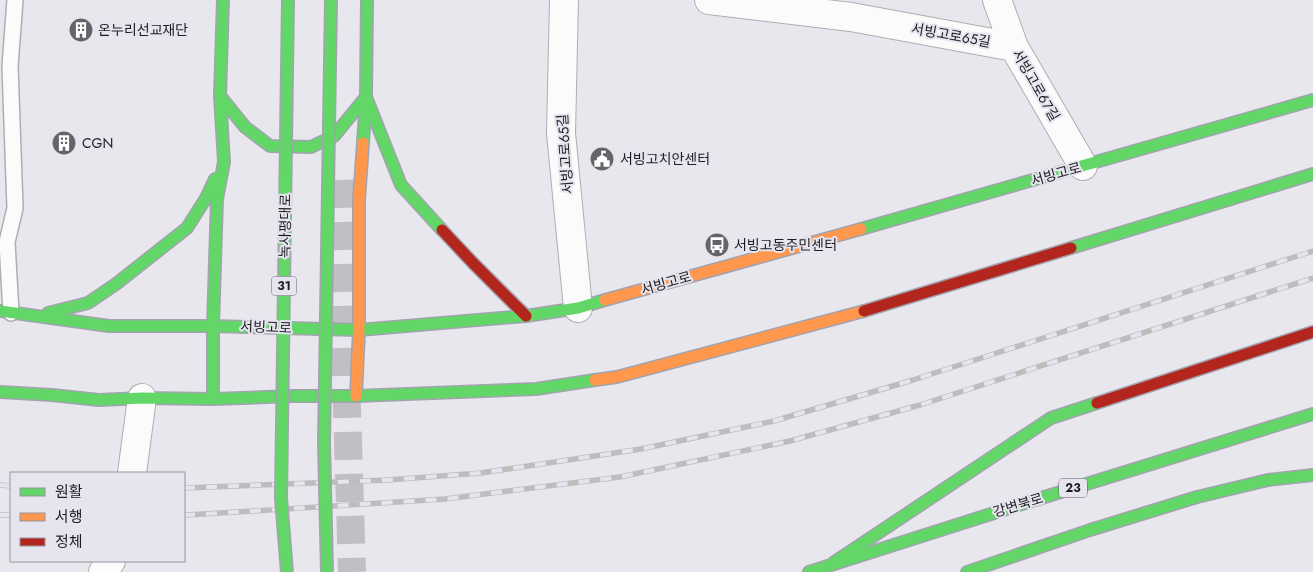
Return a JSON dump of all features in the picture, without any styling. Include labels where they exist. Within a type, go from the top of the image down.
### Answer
[{"type":"main road","points":[[213,399],[217,199],[224,162],[220,96],[223,0]]},
{"type":"main road","name":"녹사평대로","points":[[287,572],[281,498],[288,0]]},
{"type":"main road","points":[[327,572],[324,443],[331,0]]},
{"type":"main road","points":[[356,396],[359,330],[359,200],[366,97],[367,0]]},
{"type":"main road","points":[[220,96],[245,127],[270,146],[311,147],[334,136],[366,97]]},
{"type":"main road","points":[[366,97],[401,185],[473,263],[526,316]]},
{"type":"main road","name":"서빙고로","points":[[5,312],[109,326],[213,326],[359,330],[526,316],[578,308],[1313,100]]},
{"type":"main road","points":[[33,316],[88,303],[116,284],[187,228],[206,198],[224,162]]},
{"type":"main road","points":[[0,392],[99,400],[356,396],[536,389],[617,377],[841,318],[1313,174]]},
{"type":"main road","points":[[833,564],[1051,418],[1313,332]]},
{"type":"main road","name":"강변북로","points":[[811,571],[1313,414]]},
{"type":"main road","points":[[967,572],[1090,530],[1197,497],[1268,480],[1313,475]]},
{"type":"street","points":[[338,101],[340,0]]},
{"type":"street","name":"서빙고로65길","points":[[564,0],[561,133],[578,308]]},
{"type":"street","name":"서빙고로65길","points":[[709,0],[851,17],[1014,47]]},
{"type":"street","name":"서빙고로67길","points":[[997,0],[1014,47],[1083,166]]},
{"type":"street","points":[[132,472],[142,398]]},
{"type":"lane","points":[[5,312],[8,208],[5,66],[15,0]]},
{"type":"tunnel","points":[[340,180],[352,572]]},
{"type":"railway","points":[[185,488],[387,480],[481,473],[641,449],[774,421],[913,380],[1313,251]]},
{"type":"railway","points":[[185,515],[445,499],[620,477],[790,441],[920,405],[1313,278]]},
{"type":"railway","points":[[0,485],[10,486]]},
{"type":"railway","points":[[0,515],[10,515]]},
{"type":"traffic: fast","points":[[213,399],[217,199],[224,162],[220,96],[223,0]]},
{"type":"traffic: fast","points":[[287,572],[281,498],[288,0]]},
{"type":"traffic: fast","points":[[327,572],[324,443],[331,0]]},
{"type":"traffic: fast","points":[[363,143],[366,97],[367,0]]},
{"type":"traffic: fast","points":[[220,96],[245,127],[270,146],[311,147],[334,136],[366,97],[401,185],[442,230]]},
{"type":"traffic: fast","points":[[861,229],[1313,100]]},
{"type":"traffic: fast","points":[[1071,248],[1313,174]]},
{"type":"traffic: fast","points":[[48,313],[88,303],[116,284],[187,228],[206,198],[215,179]]},
{"type":"traffic: fast","points":[[0,311],[109,326],[213,326],[359,330],[526,316],[578,308],[605,300]]},
{"type":"traffic: fast","points":[[0,392],[99,400],[142,398],[213,399],[536,389],[595,380]]},
{"type":"traffic: fast","points":[[833,563],[1051,418],[1097,403]]},
{"type":"traffic: fast","points":[[809,572],[1313,414]]},
{"type":"traffic: fast","points":[[967,572],[1090,530],[1197,497],[1268,480],[1313,475]]},
{"type":"traffic: slow","points":[[356,396],[359,330],[359,200],[363,143]]},
{"type":"traffic: slow","points":[[605,300],[861,229]]},
{"type":"traffic: slow","points":[[595,380],[617,377],[864,311]]},
{"type":"traffic: jam","points":[[442,230],[526,316]]},
{"type":"traffic: jam","points":[[864,311],[1071,248]]},
{"type":"traffic: jam","points":[[1097,403],[1313,332]]},
{"type":"place","name":"온누리선교재단","points":[[81,30]]},
{"type":"place","name":"CGN","points":[[64,143]]},
{"type":"place","name":"서빙고치안센터","points":[[602,159]]},
{"type":"place","name":"서빙고동주민센터","points":[[717,245]]}]
